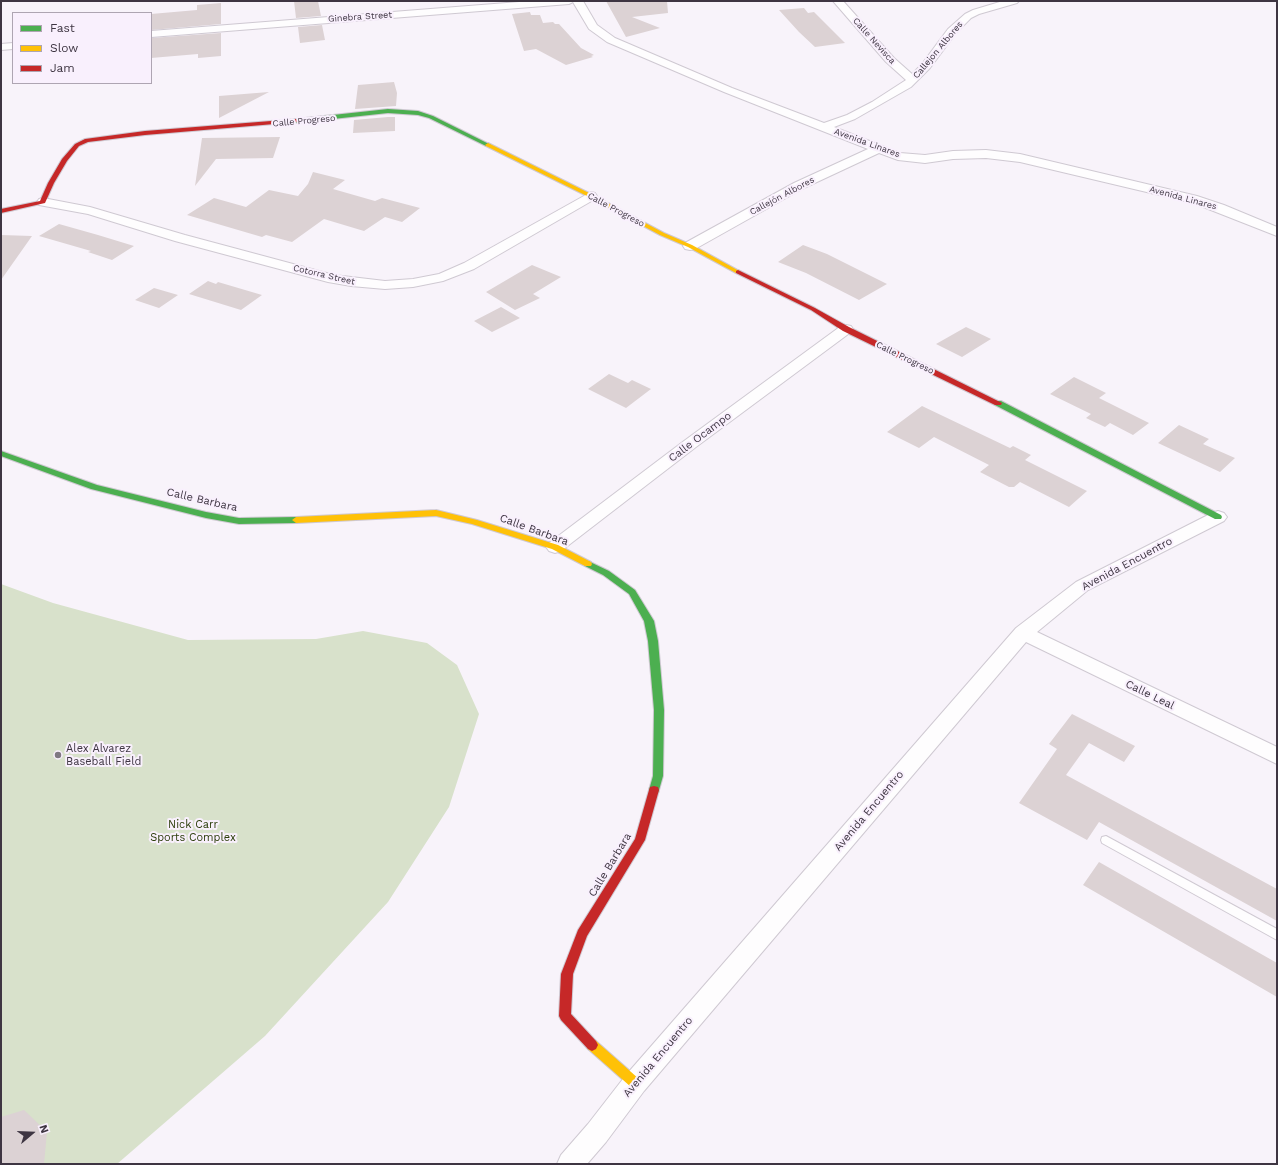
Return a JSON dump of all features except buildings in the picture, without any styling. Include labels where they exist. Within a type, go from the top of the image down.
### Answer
[{"type":"street","name":"Ginebra Street","points":[[152,34],[569,1]]},
{"type":"street","name":"Avenida Linares","points":[[578,1],[593,26],[611,40],[728,90],[898,156],[925,159],[953,155],[986,154],[1020,158],[1197,200],[1277,232]]},
{"type":"street","name":"Calle Nevisca","points":[[838,1],[890,60],[913,80]]},
{"type":"street","points":[[979,1],[988,8]]},
{"type":"street","name":"Callejon Albores","points":[[824,127],[851,117],[899,91],[913,80],[926,66],[936,50],[960,22],[976,12],[1014,1]]},
{"type":"street","points":[[1,47],[12,46]]},
{"type":"street","name":"Calle Progreso","points":[[43,202],[51,183],[64,160],[77,145],[87,140],[138,134],[280,123],[388,111],[418,113],[431,117],[591,196],[662,234],[690,246],[743,275],[813,310],[846,329],[1020,414],[1218,517]]},
{"type":"street","name":"Callejón Albores","points":[[690,246],[798,186],[877,149]]},
{"type":"street","name":"Cotorra Street","points":[[43,202],[96,213],[180,238],[333,279],[385,285],[413,284],[443,277],[470,266],[591,196]]},
{"type":"street","points":[[1,211],[43,202]]},
{"type":"street","name":"Calle Ocampo","points":[[555,548],[690,444],[846,329]]},
{"type":"street","name":"Calle Barbara","points":[[1,453],[94,487],[206,515],[239,521],[276,522],[436,513],[474,522],[555,548],[606,573],[632,592],[649,621],[653,641],[659,710],[658,776],[640,840],[582,934],[567,974],[565,1016],[598,1051],[635,1083]]},
{"type":"street","name":"Avenida Encuentro","points":[[570,1164],[597,1133],[635,1083],[1023,633],[1082,586],[1218,517]]},
{"type":"street","name":"Calle Leal","points":[[1023,633],[1277,756]]},
{"type":"lane","points":[[1106,840],[1277,935]]},
{"type":"green space","name":"Nick Carr Sports Complex","points":[[1,584],[53,603],[188,640],[316,639],[363,631],[427,643],[457,665],[479,714],[449,807],[388,902],[265,1036],[117,1164],[1,1164]]},
{"type":"traffic: fast","points":[[296,121],[388,111],[418,113],[431,117],[488,145]]},
{"type":"traffic: fast","points":[[998,403],[1218,517]]},
{"type":"traffic: fast","points":[[1,453],[94,487],[206,515],[239,521],[296,520]]},
{"type":"traffic: fast","points":[[588,564],[606,573],[632,592],[649,621],[653,641],[659,710],[658,776],[654,790]]},
{"type":"traffic: slow","points":[[488,145],[591,196],[662,234],[690,246],[738,272]]},
{"type":"traffic: slow","points":[[296,520],[436,513],[474,522],[555,547],[588,564]]},
{"type":"traffic: slow","points":[[592,1045],[635,1083]]},
{"type":"traffic: jam","points":[[1,211],[43,202],[51,183],[64,160],[77,145],[87,140],[145,133],[296,121]]},
{"type":"traffic: jam","points":[[738,272],[813,309],[846,329],[998,403]]},
{"type":"traffic: jam","points":[[592,1045],[565,1016],[567,974],[582,934],[640,840],[654,790]]},
{"type":"place","name":"Alex Alvarez Baseball Field","points":[[58,755]]}]
